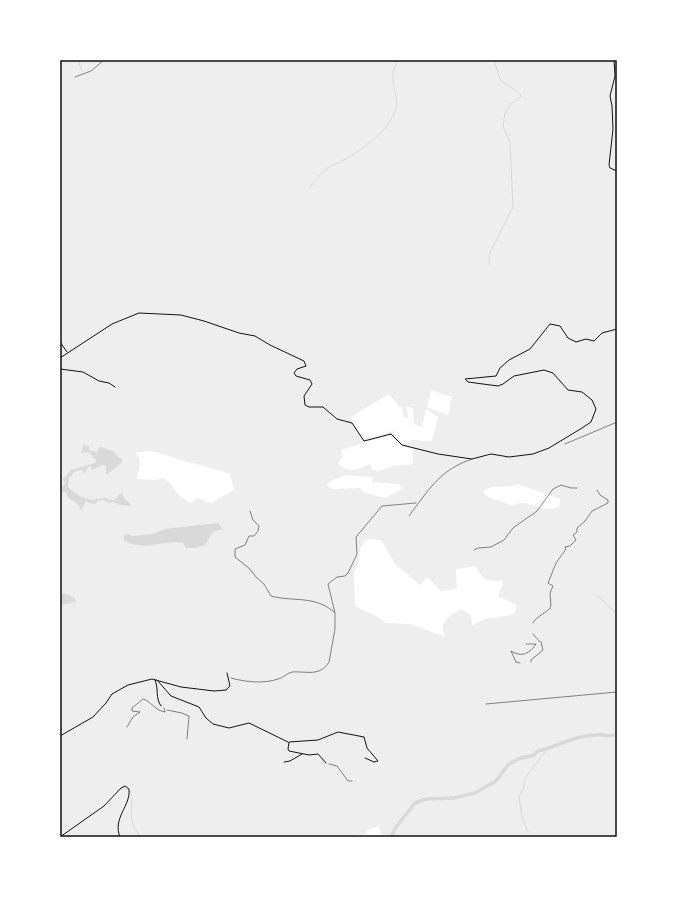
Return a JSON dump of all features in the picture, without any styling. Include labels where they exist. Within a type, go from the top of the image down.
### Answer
[{"type":"street","points":[[614,60],[615,76],[610,96],[612,106],[612,129],[609,165],[610,168],[617,171]]},
{"type":"street","points":[[60,358],[112,324],[135,313],[175,314],[199,319],[239,333],[255,336],[270,345],[304,360],[307,363],[305,367],[297,369],[294,373],[296,376],[310,380],[312,384],[304,396],[305,405],[309,407],[323,407],[337,419],[352,423],[364,441],[391,434],[399,442],[409,447],[438,454],[472,459],[491,454],[510,457],[541,452],[590,422],[596,409],[592,400],[582,392],[568,390],[553,373],[544,370],[514,376],[498,386],[468,382],[465,380],[496,376],[505,362],[530,349],[550,324],[560,326],[568,338],[576,342],[586,339],[594,341],[602,333],[617,329]]},
{"type":"street","points":[[60,342],[67,353]]},
{"type":"street","points":[[60,369],[83,372],[99,381],[109,382],[114,387]]},
{"type":"street","points":[[60,736],[93,717],[114,692],[128,685],[155,680],[181,687],[222,691],[230,686],[227,673]]},
{"type":"street","points":[[155,680],[157,686],[157,698],[162,706]]},
{"type":"street","points":[[155,680],[171,696],[200,707],[213,724],[229,728],[251,723],[289,742],[318,740],[338,732],[364,737],[367,748],[378,761],[374,762],[365,758]]},
{"type":"street","points":[[289,742],[288,750],[302,754],[318,754],[326,763]]},
{"type":"street","points":[[284,762],[290,761],[302,754]]},
{"type":"street","points":[[60,837],[104,806],[121,788],[125,786],[129,789],[129,797],[120,815],[120,837]]},
{"type":"lane","points":[[409,516],[439,477],[456,466],[472,459]]},
{"type":"path","points":[[75,77],[91,71],[104,60]]},
{"type":"path","points":[[565,444],[617,422]]},
{"type":"path","points":[[474,550],[478,548],[491,547],[504,540],[513,528],[537,511],[544,499],[554,488],[561,485],[577,488]]},
{"type":"path","points":[[533,623],[539,616],[548,612],[551,606],[550,593],[553,586],[548,583],[551,574],[566,549],[565,546],[569,547],[576,540],[573,535],[577,531],[577,528],[586,521],[592,511],[608,503],[608,500],[600,495],[597,490]]},
{"type":"path","points":[[228,677],[241,680],[271,681],[292,672],[310,673],[323,669],[329,662],[332,648],[335,613],[328,584],[337,577],[345,576],[350,570],[357,554],[355,548],[357,534],[382,506],[419,502]]},
{"type":"path","points":[[250,511],[259,526],[258,532],[254,536],[249,536],[245,545],[235,549],[234,555],[237,559],[264,584],[271,596],[320,604],[328,607],[335,613]]},
{"type":"path","points":[[531,662],[531,660],[542,650],[541,642],[533,634]]},
{"type":"path","points":[[526,644],[541,642]]},
{"type":"path","points":[[520,663],[516,662],[511,651],[517,654],[524,654],[531,651],[536,643]]},
{"type":"path","points":[[486,704],[617,692]]},
{"type":"path","points":[[127,727],[131,719],[140,712],[132,711],[132,708],[143,699],[147,700],[156,709],[164,712],[166,710],[189,716],[186,739]]},
{"type":"path","points":[[162,706],[166,710]]},
{"type":"path","points":[[326,763],[335,765],[348,781],[352,781]]},
{"type":"shaded area","points":[[60,60],[617,60],[617,837],[381,837],[379,826],[367,830],[367,834],[345,837],[60,837]],"holes":[[[431,390],[452,397],[448,415],[427,407]],[[389,394],[399,407],[402,407],[404,418],[408,418],[407,407],[413,408],[414,424],[422,427],[426,409],[438,417],[432,441],[411,440],[411,442],[404,444],[394,435],[393,431],[364,440],[351,417]],[[388,435],[402,446],[413,449],[413,464],[394,466],[378,471],[373,470],[370,464],[357,469],[349,470],[342,467],[338,463],[343,456],[341,450]],[[149,451],[225,472],[230,474],[234,490],[211,503],[198,498],[190,503],[181,497],[167,480],[163,478],[156,480],[137,479],[140,461],[136,453]],[[346,475],[373,477],[372,482],[399,484],[402,489],[385,498],[363,492],[360,488],[332,489],[327,485],[331,481]],[[517,484],[560,499],[559,506],[549,509],[544,509],[526,503],[518,503],[511,506],[491,498],[483,491],[491,487]],[[374,539],[382,541],[395,564],[420,585],[427,577],[441,591],[457,589],[456,569],[476,566],[480,574],[486,579],[492,581],[502,580],[503,584],[498,596],[516,605],[516,611],[512,615],[485,619],[472,625],[471,615],[461,609],[449,616],[442,626],[445,637],[411,624],[386,623],[376,616],[355,606],[354,573],[359,561],[360,548],[366,540]]]},
{"type":"shaded area","points":[[84,444],[89,447],[89,450],[97,452],[100,447],[113,451],[122,459],[122,462],[108,474],[106,474],[106,466],[103,465],[91,470],[92,466],[88,467],[85,473],[82,472],[84,469],[73,472],[69,477],[68,487],[76,494],[90,499],[100,499],[106,497],[107,499],[114,500],[122,492],[124,498],[132,506],[120,505],[113,502],[109,503],[104,500],[97,501],[96,504],[88,503],[86,501],[81,511],[78,504],[69,499],[66,493],[60,490],[65,483],[63,479],[72,469],[84,467],[96,462],[96,459],[88,452],[81,453]]},
{"type":"shaded area","points":[[219,523],[222,529],[213,532],[205,545],[196,548],[186,548],[183,543],[175,542],[146,546],[132,544],[124,540],[124,535],[128,534],[133,536],[153,534],[164,529]]},
{"type":"shaded area","points":[[64,593],[75,598],[76,602],[60,605],[60,596]]},
{"type":"waterway","points":[[78,60],[82,71]]},
{"type":"waterway","points":[[310,187],[326,169],[348,158],[365,146],[388,124],[396,108],[393,73],[398,60]]},
{"type":"waterway","points":[[489,264],[490,253],[513,207],[510,142],[503,126],[505,113],[510,105],[521,96],[518,92],[500,80],[494,60]]},
{"type":"waterway","points":[[597,595],[617,614]]},
{"type":"waterway","points":[[391,837],[396,827],[415,803],[426,799],[454,798],[475,793],[496,781],[508,765],[518,759],[534,755],[538,751],[573,739],[599,735],[611,736],[617,734]]},
{"type":"waterway","points":[[528,832],[522,817],[519,797],[524,787],[525,778],[547,749]]},
{"type":"waterway","points":[[120,790],[123,788],[128,790]]},
{"type":"waterway","points":[[130,791],[133,824],[141,837]]}]
